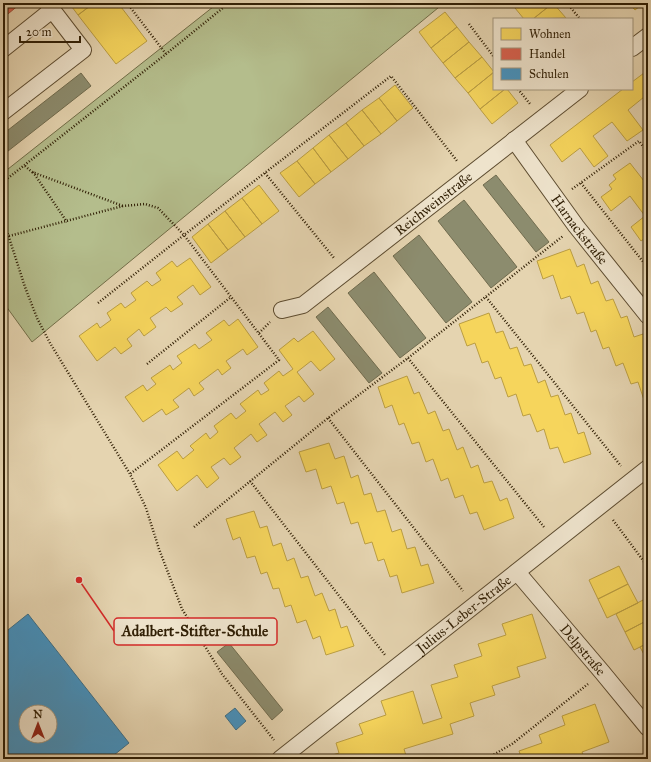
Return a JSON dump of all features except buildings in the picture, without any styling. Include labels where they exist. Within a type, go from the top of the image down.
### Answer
[{"type":"street","points":[[3,49],[49,7],[83,50],[3,112]]},
{"type":"street","points":[[633,47],[648,36]]},
{"type":"street","name":"Reichweinstraße","points":[[282,310],[303,305],[579,90]]},
{"type":"street","name":"Harnackstraße","points":[[514,140],[576,226],[648,316]]},
{"type":"street","name":"Julius-Leber-Straße","points":[[283,757],[648,468]]},
{"type":"street","name":"Delpstraße","points":[[517,572],[648,728]]},
{"type":"path","points":[[127,3],[166,54]]},
{"type":"path","points":[[3,182],[229,3]]},
{"type":"path","points":[[567,3],[579,18]]},
{"type":"path","points":[[469,24],[493,56]]},
{"type":"path","points":[[98,303],[391,76],[469,176]]},
{"type":"path","points":[[557,200],[639,141],[648,153]]},
{"type":"path","points":[[25,166],[32,172],[67,222]]},
{"type":"path","points":[[32,172],[123,206]]},
{"type":"path","points":[[265,173],[345,272]]},
{"type":"path","points":[[581,183],[648,268]]},
{"type":"path","points":[[9,236],[67,222],[123,206],[145,204],[158,208],[184,235],[280,360],[130,474]]},
{"type":"path","points":[[3,219],[25,287],[37,318],[50,343],[130,474],[146,508],[182,609],[222,674],[283,757]]},
{"type":"path","points":[[194,527],[328,418],[408,358],[576,226]]},
{"type":"path","points":[[147,364],[231,297]]},
{"type":"path","points":[[486,297],[633,480]]},
{"type":"path","points":[[408,358],[555,541]]},
{"type":"path","points":[[328,418],[474,606]]},
{"type":"path","points":[[250,481],[395,668]]},
{"type":"path","points":[[602,505],[648,568]]},
{"type":"path","points":[[486,759],[512,744],[602,672]]},
{"type":"green space","points":[[218,3],[444,3],[32,342],[3,302],[3,173]]},
{"type":"place","name":"Adalbert-Stifter-Schule","points":[[79,580]]}]
